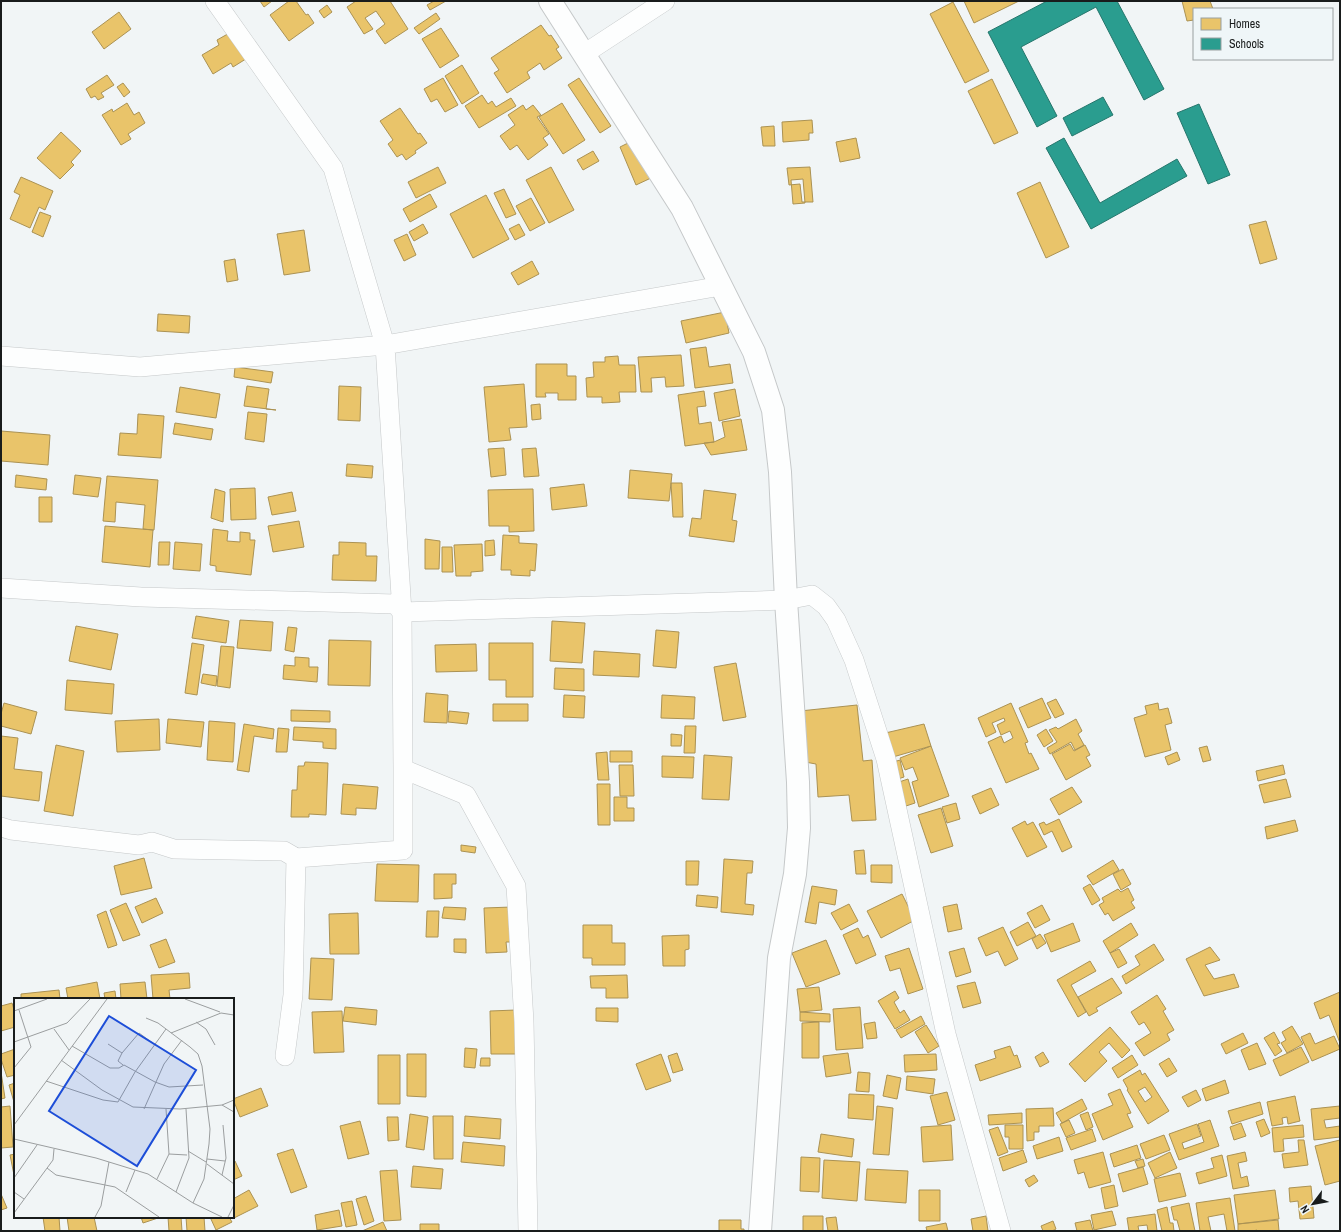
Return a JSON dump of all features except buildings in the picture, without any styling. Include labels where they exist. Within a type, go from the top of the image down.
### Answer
[{"type":"street","points":[[1,827],[11,830],[139,845],[152,842],[174,849],[284,851],[296,858],[403,850],[402,612],[385,345],[333,168],[215,1]]},
{"type":"street","points":[[550,1],[682,208],[754,352],[773,410],[780,472],[786,600],[798,782],[799,828],[795,874],[779,958],[760,1231]]},
{"type":"street","points":[[584,54],[665,1]]},
{"type":"street","points":[[1,356],[140,367],[385,345],[721,286]]},
{"type":"street","points":[[1,588],[141,596],[395,604],[402,612]]},
{"type":"street","points":[[402,612],[786,600],[812,596],[826,606],[836,620],[854,660],[886,759],[946,1034],[1001,1231]]},
{"type":"street","points":[[403,769],[466,795],[516,886],[524,1022],[528,1231]]},
{"type":"street","points":[[285,1056],[293,995],[296,858]]}]
